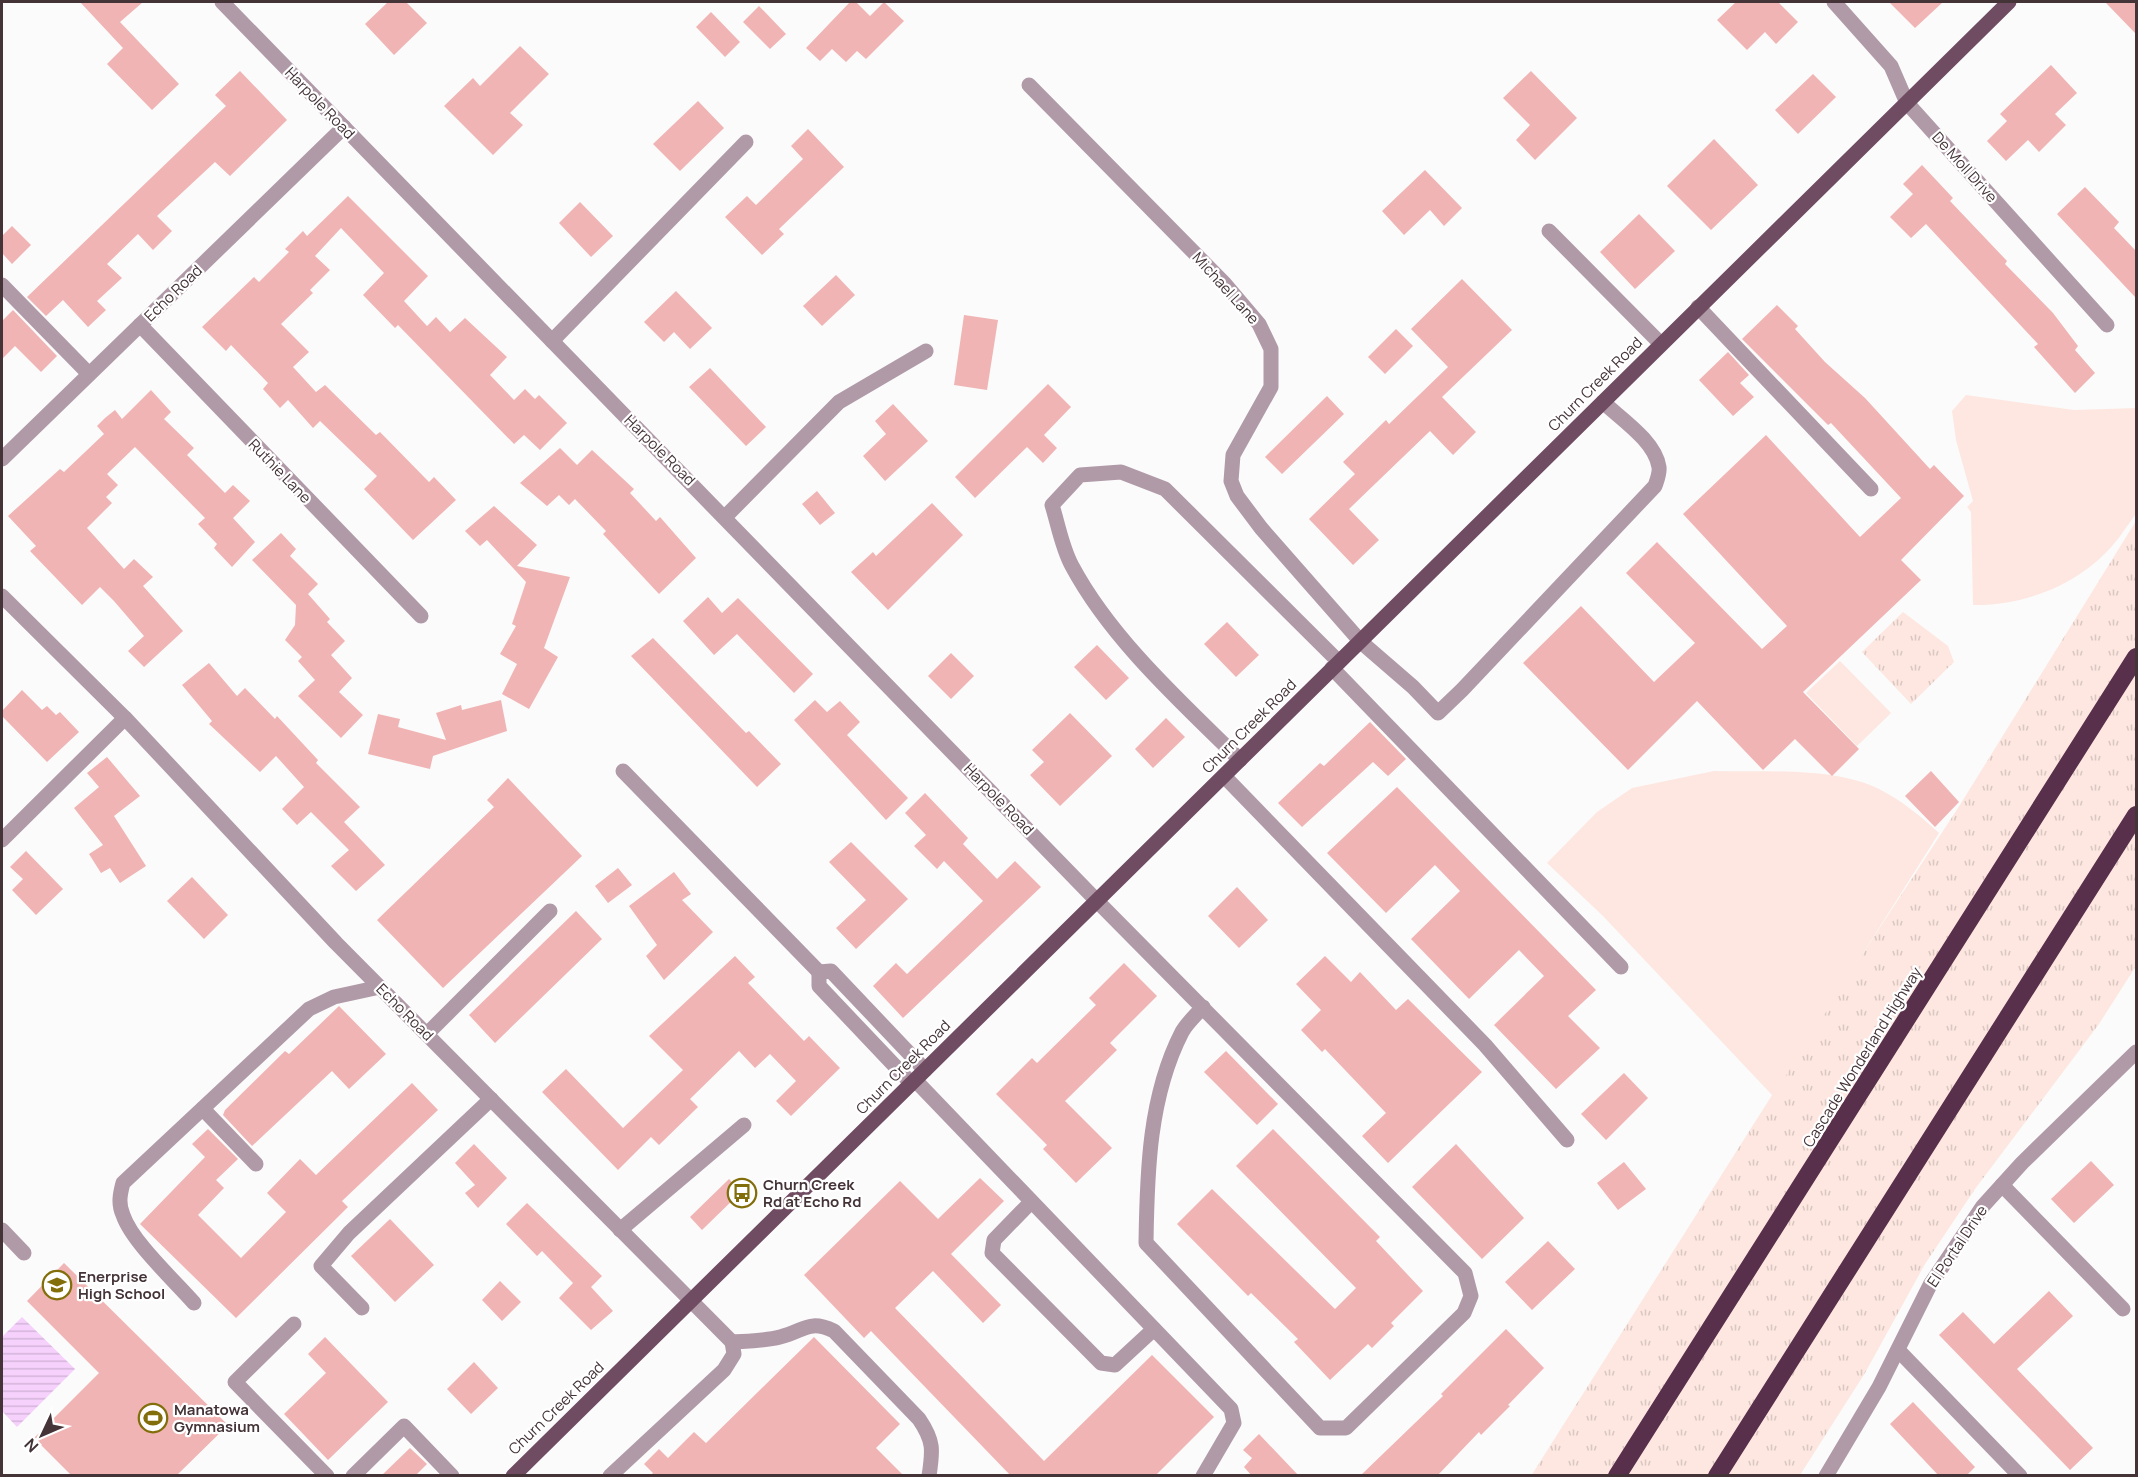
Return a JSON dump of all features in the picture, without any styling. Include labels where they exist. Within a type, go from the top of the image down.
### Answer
[{"type":"highway","name":"Cascade Wonderland Highway","points":[[1617,1476],[2136,657]]},
{"type":"highway","points":[[1717,1476],[2136,815]]},
{"type":"main road","name":"Churn Creek Road","points":[[513,1476],[2009,2]]},
{"type":"street","name":"Harpole Road","points":[[222,2],[725,516],[1097,901],[1203,1007],[1465,1273],[1472,1296],[1464,1313],[1346,1428],[1320,1428],[1146,1243],[1147,1180],[1161,1081],[1183,1029],[1203,1007]]},
{"type":"street","name":"De Moll Drive","points":[[1834,2],[1891,66],[1906,102],[2107,325]]},
{"type":"street","name":"Michael Lane","points":[[1029,85],[1225,284],[1259,324],[1270,349],[1271,387],[1233,455],[1231,481],[1245,509],[1361,642],[1413,687],[1438,713],[1655,486],[1660,470],[1656,456],[1646,442],[1603,402]]},
{"type":"street","name":"Echo Road","points":[[2,459],[344,127]]},
{"type":"street","points":[[552,341],[746,142]]},
{"type":"street","points":[[1549,231],[1661,344]]},
{"type":"street","points":[[2,285],[89,374]]},
{"type":"street","points":[[1698,307],[1871,489]]},
{"type":"street","name":"Ruthie Lane","points":[[140,325],[421,616]]},
{"type":"street","points":[[725,516],[839,402],[926,351]]},
{"type":"street","points":[[1240,760],[1169,690],[1102,613],[1071,564],[1052,505],[1080,475],[1121,472],[1165,489],[1336,665],[1621,967]]},
{"type":"street","name":"Echo Road","points":[[2,596],[125,718],[380,987],[732,1342]]},
{"type":"street","points":[[2,840],[125,718]]},
{"type":"street","points":[[623,771],[819,972],[831,971],[917,1078],[1031,1202],[1231,1409],[1234,1423],[1203,1476]]},
{"type":"street","points":[[1224,776],[1485,1045],[1567,1140]]},
{"type":"street","points":[[427,1034],[550,911]]},
{"type":"street","points":[[194,1303],[130,1230],[122,1215],[119,1198],[123,1183],[309,1009],[334,997],[380,987]]},
{"type":"street","name":"El Portal Drive","points":[[1826,1476],[1898,1350],[1948,1254],[1983,1206],[2136,1052]]},
{"type":"street","points":[[362,1308],[321,1266],[349,1233],[491,1100]]},
{"type":"street","points":[[202,1109],[256,1164]]},
{"type":"street","points":[[620,1230],[744,1125]]},
{"type":"street","points":[[2002,1185],[2123,1309]]},
{"type":"street","points":[[1031,1202],[994,1240],[992,1253],[1101,1364],[1115,1365],[1154,1329]]},
{"type":"street","points":[[2,1230],[24,1253]]},
{"type":"street","points":[[294,1324],[235,1382],[327,1476]]},
{"type":"street","points":[[610,1476],[724,1370],[734,1354],[732,1342],[781,1337],[804,1327],[819,1324],[834,1331],[918,1419],[929,1434],[933,1450],[929,1476]]},
{"type":"street","points":[[1898,1350],[2020,1476]]},
{"type":"street","points":[[353,1476],[404,1426],[452,1476]]},
{"type":"green space","points":[[1966,395],[2074,410],[2136,408],[2136,513],[2109,549],[2094,564],[2057,587],[2016,601],[1973,605],[1971,512],[1967,507],[1973,501],[1956,440],[1952,411]]},
{"type":"green space","points":[[2136,521],[2136,966],[2099,1024],[1975,1189],[1925,1264],[1865,1373],[1800,1475],[1531,1476],[1822,1016],[1958,808]]},
{"type":"green space","points":[[1903,612],[1948,646],[1954,662],[1911,704],[1862,652]]},
{"type":"green space","points":[[1840,661],[1891,713],[1857,746],[1806,693]]},
{"type":"green space","points":[[1714,771],[1798,772],[1841,777],[1861,782],[1895,798],[1939,833],[1773,1096],[1603,916],[1547,863],[1597,812],[1632,788]]},
{"type":"shaded area","points":[[22,1317],[75,1369],[17,1427],[2,1411],[2,1337]]},
{"type":"building","points":[[80,2],[143,2],[120,22],[179,84],[152,110],[107,64],[123,48]]},
{"type":"building","points":[[388,2],[406,2],[427,23],[394,55],[365,24]]},
{"type":"building","points":[[850,2],[856,2],[870,16],[884,2],[904,21],[866,59],[857,51],[846,62],[832,49],[820,61],[806,48]]},
{"type":"building","points":[[1736,2],[1778,2],[1798,22],[1776,44],[1765,32],[1747,50],[1717,20]]},
{"type":"building","points":[[1889,2],[1943,2],[1915,28]]},
{"type":"building","points":[[2105,2],[2136,2],[2136,34]]},
{"type":"building","points":[[759,6],[786,34],[770,49],[743,22]]},
{"type":"building","points":[[711,12],[740,42],[725,57],[696,27]]},
{"type":"building","points":[[520,46],[549,74],[510,113],[523,125],[493,155],[444,106],[473,78],[480,86]]},
{"type":"building","points":[[2051,65],[2077,93],[2055,114],[2066,125],[2039,152],[2028,140],[2006,161],[1987,141],[2007,121],[2000,114]]},
{"type":"building","points":[[240,71],[287,120],[230,176],[215,162],[157,216],[172,231],[153,250],[138,234],[107,264],[122,278],[97,301],[106,310],[88,327],[63,300],[46,316],[27,297],[226,106],[215,95]]},
{"type":"building","points":[[1531,71],[1577,118],[1535,160],[1516,140],[1530,125],[1503,98]]},
{"type":"building","points":[[1813,74],[1836,97],[1798,134],[1775,110]]},
{"type":"building","points":[[698,101],[724,128],[680,171],[653,144]]},
{"type":"building","points":[[808,129],[844,167],[779,229],[784,234],[762,255],[725,217],[747,196],[756,205],[803,159],[791,146]]},
{"type":"building","points":[[1714,139],[1758,185],[1711,230],[1667,186]]},
{"type":"building","points":[[1922,165],[1953,198],[1950,201],[2007,261],[2005,264],[2053,313],[2078,346],[2075,350],[2095,373],[2075,393],[2034,347],[2038,344],[1926,224],[1911,238],[1890,217],[1913,194],[1903,184]]},
{"type":"building","points":[[1425,170],[1462,208],[1444,226],[1430,210],[1404,235],[1382,211]]},
{"type":"building","points":[[2085,187],[2119,222],[2114,228],[2136,251],[2136,298],[2057,214]]},
{"type":"building","points":[[348,196],[428,276],[404,301],[427,326],[436,317],[450,332],[465,318],[507,357],[490,375],[514,400],[525,389],[535,399],[539,395],[567,423],[540,450],[524,435],[514,444],[398,325],[395,328],[363,295],[384,273],[341,228],[315,256],[330,270],[310,290],[313,293],[281,324],[309,352],[293,367],[316,392],[325,385],[376,435],[380,432],[429,482],[434,477],[456,500],[413,540],[364,489],[377,476],[320,421],[313,428],[288,400],[280,408],[263,389],[268,383],[231,345],[226,351],[202,327],[254,277],[259,282],[289,252],[285,249],[303,231],[307,236]]},
{"type":"building","points":[[580,202],[613,236],[591,257],[559,223]]},
{"type":"building","points":[[1639,214],[1675,251],[1635,289],[1600,252]]},
{"type":"building","points":[[12,226],[31,245],[12,264],[2,253],[2,236]]},
{"type":"building","points":[[836,275],[855,295],[822,326],[803,306]]},
{"type":"building","points":[[1462,279],[1512,330],[1442,397],[1476,432],[1453,455],[1430,431],[1349,509],[1379,540],[1353,565],[1309,519],[1355,474],[1343,462],[1386,420],[1389,424],[1448,367],[1411,329]]},
{"type":"building","points":[[676,291],[712,328],[690,349],[674,332],[664,342],[644,322]]},
{"type":"building","points":[[1777,305],[1798,326],[1795,329],[1825,362],[1865,398],[1930,469],[1934,465],[1964,496],[1901,560],[1921,580],[1803,692],[1859,749],[1832,776],[1795,739],[1763,770],[1697,701],[1628,770],[1523,663],[1581,606],[1654,682],[1695,643],[1626,573],[1657,542],[1762,649],[1787,626],[1683,514],[1766,435],[1860,537],[1901,498],[1831,423],[1828,425],[1742,339]]},
{"type":"building","points":[[13,310],[57,356],[41,372],[15,346],[2,359],[2,321]]},
{"type":"building","points":[[964,315],[998,320],[987,390],[954,385]]},
{"type":"building","points":[[1396,329],[1413,346],[1385,374],[1368,357]]},
{"type":"building","points":[[1728,352],[1749,375],[1740,383],[1754,397],[1733,416],[1699,380]]},
{"type":"building","points":[[710,368],[766,427],[746,446],[689,387]]},
{"type":"building","points":[[1048,384],[1071,407],[1044,435],[1057,448],[1043,463],[1027,447],[975,498],[955,477]]},
{"type":"building","points":[[151,390],[171,412],[164,419],[194,448],[187,455],[225,493],[233,485],[250,501],[233,518],[255,542],[232,567],[214,548],[217,544],[198,524],[205,518],[135,447],[107,474],[118,485],[106,497],[112,503],[87,528],[124,569],[134,559],[153,577],[143,586],[183,631],[144,667],[128,651],[144,636],[114,601],[100,587],[82,605],[30,551],[36,546],[8,516],[60,469],[64,472],[104,434],[97,426],[105,418],[115,410],[122,419]]},
{"type":"building","points":[[1327,396],[1344,414],[1282,474],[1265,457]]},
{"type":"building","points":[[893,404],[928,441],[885,481],[863,456],[886,434],[875,421]]},
{"type":"building","points":[[560,448],[577,465],[592,450],[634,489],[630,493],[656,521],[660,517],[696,558],[659,594],[603,534],[606,531],[575,499],[569,505],[559,495],[547,506],[520,483]]},
{"type":"building","points":[[817,491],[835,513],[820,525],[802,504]]},
{"type":"building","points":[[932,503],[963,535],[888,610],[851,572],[873,552],[876,556]]},
{"type":"building","points":[[494,506],[537,545],[517,566],[570,577],[544,648],[558,657],[529,709],[502,694],[517,664],[500,654],[516,626],[512,624],[526,582],[487,540],[480,546],[465,531]]},
{"type":"building","points":[[281,533],[296,549],[290,556],[318,584],[308,594],[330,619],[327,622],[345,641],[331,655],[352,678],[339,692],[363,715],[341,738],[298,696],[315,680],[298,661],[302,657],[285,640],[295,625],[296,605],[252,560]]},
{"type":"building","points":[[708,597],[722,613],[738,598],[813,674],[794,693],[737,634],[714,655],[683,621]]},
{"type":"building","points":[[1227,622],[1259,655],[1236,677],[1204,644]]},
{"type":"building","points":[[653,638],[746,733],[749,731],[781,764],[757,787],[631,656]]},
{"type":"building","points":[[1097,645],[1129,678],[1106,700],[1074,667]]},
{"type":"building","points":[[951,653],[974,676],[951,699],[928,676]]},
{"type":"building","points":[[209,663],[237,696],[245,688],[275,719],[277,716],[318,760],[316,763],[360,807],[344,822],[385,865],[356,891],[331,866],[349,850],[311,812],[297,825],[282,809],[304,787],[276,756],[260,772],[209,724],[212,721],[182,685]]},
{"type":"building","points":[[22,690],[42,710],[47,706],[56,715],[60,712],[79,732],[47,762],[2,716],[2,711]]},
{"type":"building","points":[[501,700],[507,731],[433,756],[430,769],[368,754],[378,714],[400,719],[398,727],[446,740],[436,713],[461,705],[462,710]]},
{"type":"building","points":[[815,700],[827,712],[840,701],[860,722],[847,735],[908,798],[886,820],[794,720]]},
{"type":"building","points":[[1070,713],[1112,756],[1060,806],[1030,775],[1044,762],[1032,750]]},
{"type":"building","points":[[1166,718],[1185,737],[1153,768],[1135,749]]},
{"type":"building","points":[[1370,722],[1406,759],[1388,776],[1373,762],[1302,827],[1278,803],[1320,763],[1324,766]]},
{"type":"building","points":[[107,757],[140,796],[114,816],[146,866],[120,883],[110,868],[101,873],[89,854],[103,845],[74,808],[99,787],[87,773]]},
{"type":"building","points":[[1931,771],[1959,802],[1935,827],[1905,796]]},
{"type":"building","points":[[508,778],[582,856],[443,988],[377,920],[494,807],[487,800]]},
{"type":"building","points":[[1397,787],[1596,990],[1568,1016],[1600,1048],[1556,1089],[1494,1025],[1544,976],[1519,950],[1469,999],[1411,939],[1460,891],[1435,865],[1386,913],[1327,853]]},
{"type":"building","points":[[925,793],[968,838],[963,844],[997,879],[1015,861],[1041,887],[903,1018],[873,986],[896,963],[907,974],[983,901],[944,861],[937,869],[914,846],[926,835],[905,813]]},
{"type":"building","points":[[851,842],[908,899],[856,949],[836,928],[866,900],[829,862]]},
{"type":"building","points":[[26,851],[63,889],[36,915],[12,890],[23,879],[10,867]]},
{"type":"building","points":[[618,868],[632,885],[608,903],[595,886]]},
{"type":"building","points":[[674,872],[691,894],[682,900],[713,932],[664,980],[646,956],[657,945],[629,906]]},
{"type":"building","points":[[192,877],[228,915],[204,939],[167,901]]},
{"type":"building","points":[[1237,887],[1268,920],[1239,948],[1208,916]]},
{"type":"building","points":[[576,911],[602,939],[495,1043],[469,1015]]},
{"type":"building","points":[[735,956],[755,977],[748,983],[804,1041],[809,1036],[840,1068],[791,1116],[776,1101],[796,1081],[770,1054],[755,1068],[739,1051],[690,1099],[698,1107],[659,1145],[651,1137],[618,1170],[542,1092],[566,1069],[623,1128],[683,1070],[649,1036]]},
{"type":"building","points":[[1325,956],[1351,982],[1360,972],[1396,1010],[1408,999],[1482,1072],[1388,1163],[1362,1136],[1386,1113],[1325,1049],[1322,1052],[1301,1030],[1321,1010],[1296,984]]},
{"type":"building","points":[[1124,963],[1157,996],[1110,1043],[1117,1050],[1065,1101],[1112,1148],[1076,1183],[1043,1149],[1047,1145],[996,1094],[1032,1058],[1037,1063],[1096,1005],[1089,998]]},
{"type":"building","points":[[339,1006],[386,1054],[349,1089],[332,1071],[252,1146],[223,1115],[225,1110],[285,1051],[289,1054]]},
{"type":"building","points":[[1226,1051],[1278,1104],[1257,1125],[1204,1072]]},
{"type":"building","points":[[1624,1073],[1648,1098],[1606,1140],[1581,1114]]},
{"type":"building","points":[[412,1083],[438,1110],[342,1201],[348,1207],[236,1318],[140,1224],[205,1157],[192,1144],[208,1129],[238,1159],[216,1180],[224,1188],[198,1215],[241,1258],[286,1212],[267,1193],[300,1159],[316,1175]]},
{"type":"building","points":[[1273,1129],[1380,1237],[1376,1241],[1423,1291],[1391,1323],[1394,1326],[1372,1348],[1368,1344],[1330,1380],[1294,1342],[1298,1339],[1251,1293],[1248,1296],[1177,1224],[1212,1189],[1335,1309],[1356,1288],[1236,1166]]},
{"type":"building","points":[[474,1144],[507,1178],[478,1208],[465,1193],[475,1185],[455,1163]]},
{"type":"building","points":[[1456,1144],[1524,1218],[1482,1259],[1412,1187]]},
{"type":"building","points":[[2091,1161],[2114,1185],[2074,1223],[2051,1199]]},
{"type":"building","points":[[1624,1162],[1646,1189],[1618,1210],[1597,1183]]},
{"type":"building","points":[[980,1178],[1004,1201],[951,1254],[1001,1305],[983,1323],[933,1271],[895,1308],[1044,1461],[1152,1355],[1214,1417],[1155,1476],[1011,1476],[871,1331],[864,1338],[804,1275],[900,1181],[938,1219]]},
{"type":"building","points":[[729,1179],[741,1192],[702,1230],[690,1217]]},
{"type":"building","points":[[527,1203],[602,1276],[591,1287],[613,1311],[591,1330],[559,1298],[573,1283],[542,1251],[537,1256],[506,1224]]},
{"type":"building","points":[[390,1219],[434,1265],[395,1302],[351,1256]]},
{"type":"building","points":[[1548,1241],[1575,1269],[1532,1310],[1505,1282]]},
{"type":"building","points":[[64,1263],[228,1425],[176,1476],[72,1476],[34,1438],[99,1373],[27,1301]]},
{"type":"building","points":[[500,1281],[521,1302],[502,1321],[482,1300]]},
{"type":"building","points":[[2049,1291],[2073,1316],[2017,1369],[2093,1448],[2070,1470],[1939,1335],[1963,1312],[1994,1344]]},
{"type":"building","points":[[1506,1329],[1544,1368],[1508,1405],[1510,1406],[1481,1435],[1479,1432],[1437,1476],[1360,1476],[1443,1396],[1441,1394]]},
{"type":"building","points":[[325,1337],[388,1402],[328,1460],[284,1414],[326,1373],[308,1354]]},
{"type":"building","points":[[814,1337],[900,1424],[876,1448],[904,1476],[650,1476],[653,1473],[644,1464],[659,1449],[668,1458],[694,1432],[706,1443]]},
{"type":"building","points":[[474,1362],[498,1388],[471,1414],[447,1389]]},
{"type":"building","points":[[1913,1402],[1975,1467],[1966,1476],[1939,1476],[1890,1424]]},
{"type":"building","points":[[1259,1434],[1299,1476],[1252,1476],[1244,1467],[1252,1458],[1243,1450]]},
{"type":"building","points":[[410,1448],[427,1464],[415,1476],[381,1476]]},
{"type":"place","name":"Churn Creek Rd at Echo Rd","points":[[742,1193]]},
{"type":"place","name":"Enerprise High School","points":[[57,1285]]},
{"type":"place","name":"Manatowa Gymnasium","points":[[153,1418]]}]
